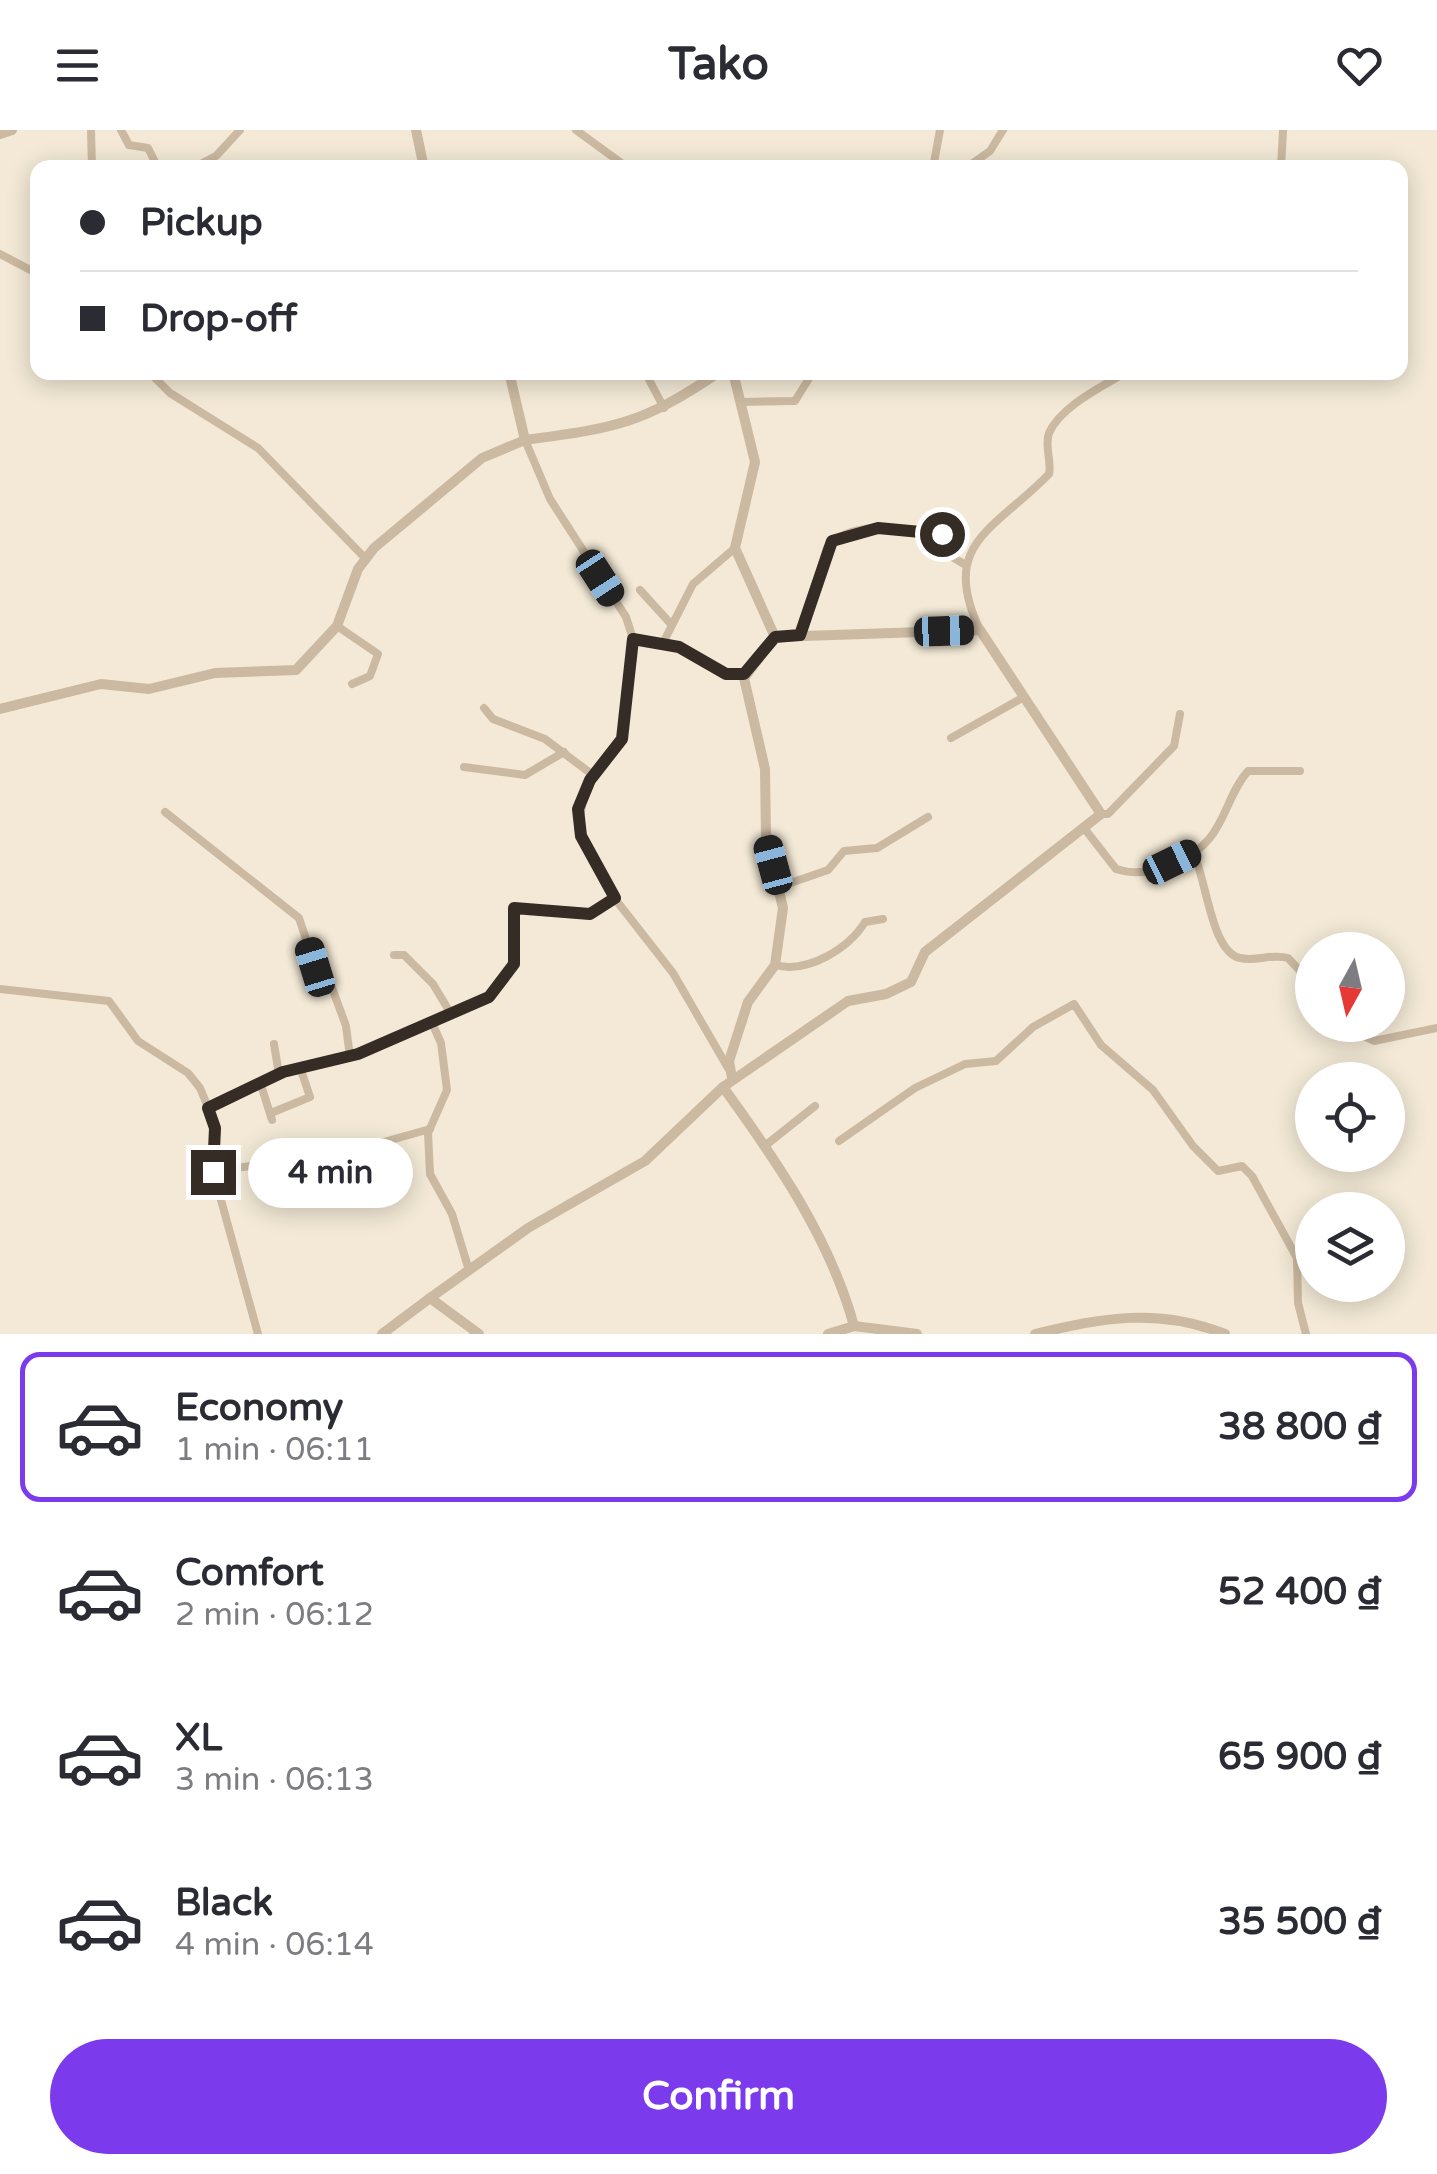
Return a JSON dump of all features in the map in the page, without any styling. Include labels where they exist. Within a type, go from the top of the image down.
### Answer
[{"type":"street","points":[[0,134],[12,130]]},
{"type":"street","points":[[91,130],[92,160]]},
{"type":"street","points":[[121,130],[129,145],[148,148],[154,160]]},
{"type":"street","points":[[208,160],[240,130]]},
{"type":"street","points":[[416,130],[422,160]]},
{"type":"street","points":[[576,130],[617,160]]},
{"type":"street","points":[[934,160],[940,130]]},
{"type":"street","points":[[977,160],[990,151],[1003,130]]},
{"type":"street","points":[[1282,160],[1284,130]]},
{"type":"street","points":[[0,254],[30,270]]},
{"type":"street","points":[[157,380],[170,394],[258,448],[364,558]]},
{"type":"street","points":[[511,380],[525,440],[550,499],[626,617],[633,639],[622,739],[593,775],[580,801],[578,829],[615,898],[673,974],[844,1288],[857,1330]]},
{"type":"street","points":[[649,380],[664,410]]},
{"type":"street","points":[[0,709],[101,684],[149,690],[215,673],[291,672],[338,626],[364,558],[482,458],[525,440],[624,426],[664,410],[706,380]]},
{"type":"street","points":[[663,643],[693,584],[735,548],[756,462],[735,380]]},
{"type":"street","points":[[742,402],[796,402],[808,380]]},
{"type":"street","points":[[1102,814],[980,630],[966,601],[964,564],[985,533],[1049,474],[1048,440],[1052,428],[1112,380]]},
{"type":"street","points":[[800,635],[827,548],[837,539],[878,528],[940,533],[954,558],[964,564]]},
{"type":"street","points":[[735,548],[775,637]]},
{"type":"street","points":[[640,590],[670,623]]},
{"type":"street","points":[[338,626],[378,654],[370,676],[352,684]]},
{"type":"street","points":[[744,674],[775,637],[980,630]]},
{"type":"street","points":[[633,639],[688,651],[726,674],[744,674]]},
{"type":"street","points":[[728,1078],[748,1002],[776,966],[783,914],[766,837],[766,770],[744,674]]},
{"type":"street","points":[[950,738],[1024,697]]},
{"type":"street","points":[[484,708],[493,718],[536,734],[593,775]]},
{"type":"street","points":[[382,1334],[468,1268],[645,1162],[728,1078],[848,1000],[886,994],[911,982],[925,952],[1102,814],[1108,814],[1174,746],[1180,714]]},
{"type":"street","points":[[464,768],[525,775],[564,752]]},
{"type":"street","points":[[1084,828],[1111,865],[1145,875],[1193,852],[1211,836],[1232,792],[1248,771],[1300,771]]},
{"type":"street","points":[[164,812],[299,918],[315,967],[330,985],[346,1026],[350,1057]]},
{"type":"street","points":[[778,887],[828,870],[848,850],[877,848],[928,817]]},
{"type":"street","points":[[1193,852],[1202,868],[1216,932],[1227,950],[1241,958],[1288,958],[1295,965]]},
{"type":"street","points":[[208,1108],[279,1074],[350,1057],[489,997],[512,967],[514,908],[590,914],[615,898]]},
{"type":"street","points":[[776,966],[821,961],[859,932],[865,922],[883,919]]},
{"type":"street","points":[[394,955],[404,955],[429,978],[451,1014]]},
{"type":"street","points":[[0,989],[108,1002],[138,1041],[193,1078],[215,1128],[213,1172],[258,1334]]},
{"type":"street","points":[[839,1141],[915,1088],[965,1064],[996,1061],[1033,1027],[1074,1004],[1101,1045],[1153,1090],[1193,1146],[1218,1171],[1242,1166],[1248,1170],[1296,1258],[1298,1303],[1306,1334]]},
{"type":"street","points":[[432,1022],[441,1043],[448,1090],[430,1128],[431,1178],[452,1214],[468,1268]]},
{"type":"street","points":[[1405,1035],[1437,1028]]},
{"type":"street","points":[[274,1044],[279,1074]]},
{"type":"street","points":[[261,1085],[272,1117],[310,1097],[300,1068]]},
{"type":"street","points":[[766,1146],[815,1106]]},
{"type":"street","points":[[213,1172],[341,1154],[430,1128]]},
{"type":"street","points":[[430,1298],[478,1334]]},
{"type":"street","points":[[1035,1334],[1123,1315],[1186,1320],[1225,1334]]},
{"type":"street","points":[[828,1334],[857,1330],[917,1334]]},
{"type":"route","points":[[213,1172],[210,1153],[215,1128],[208,1108],[283,1072],[358,1054],[489,997],[514,964],[514,908],[590,914],[615,898],[577,823],[582,795],[590,780],[622,739],[633,639],[679,647],[726,674],[744,674],[775,637],[800,635],[832,541],[878,528],[942,534]]}]
